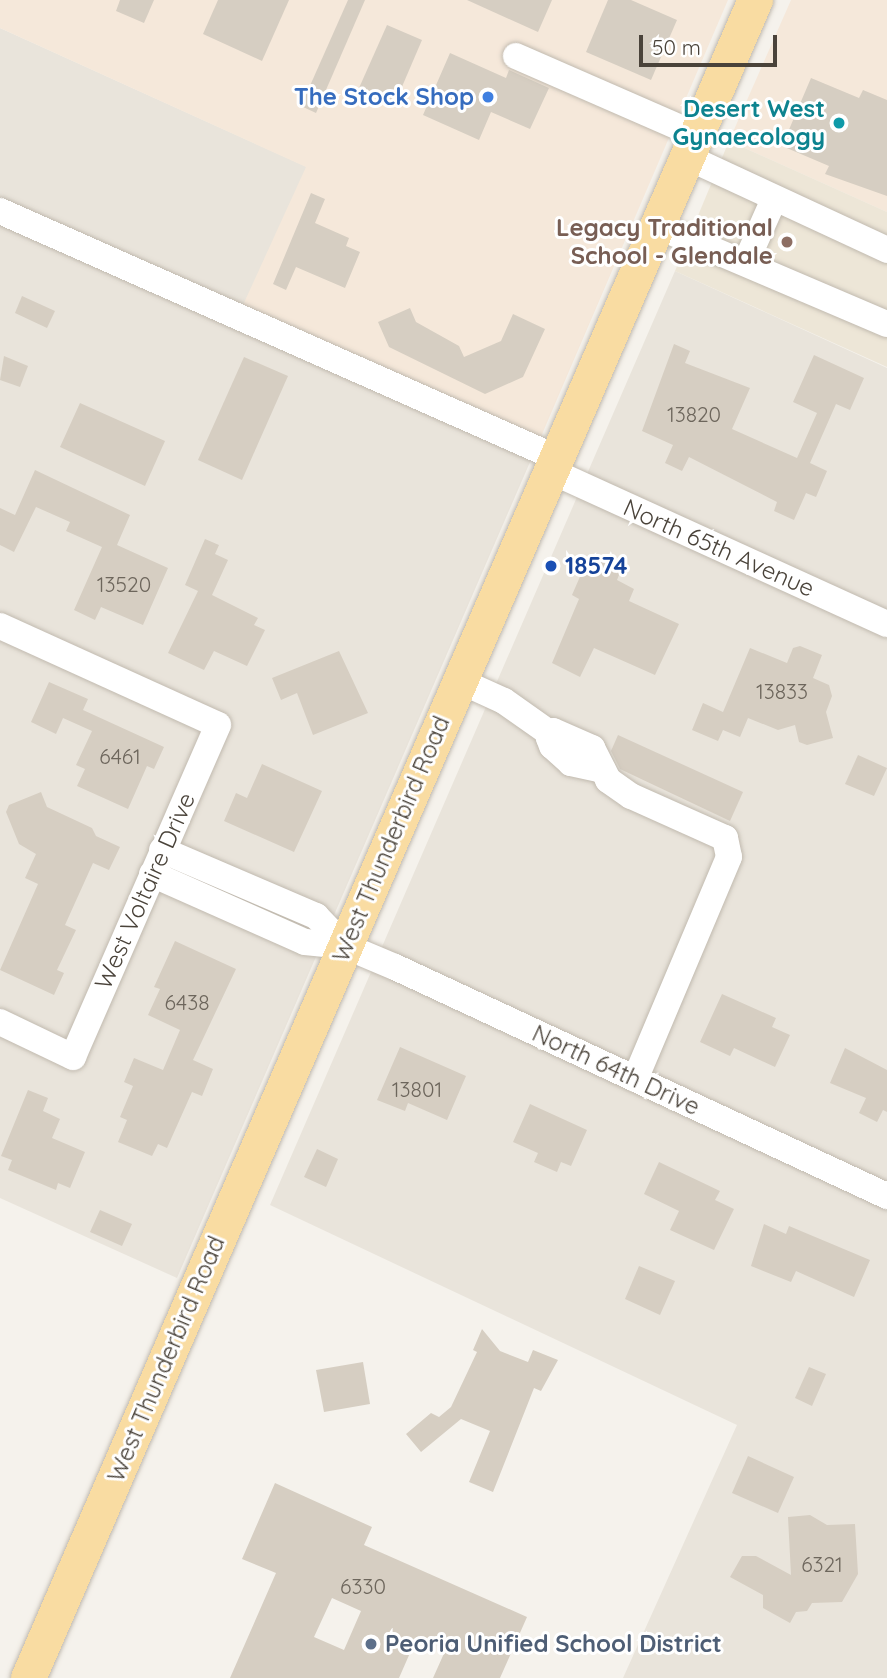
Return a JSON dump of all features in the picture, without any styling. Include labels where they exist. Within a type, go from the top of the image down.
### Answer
[{"type":"main road","name":"West Thunderbird Road","points":[[28,1678],[755,0]]},
{"type":"street","points":[[516,56],[692,146],[774,200],[887,250]]},
{"type":"street","points":[[746,262],[774,200]]},
{"type":"street","name":"North 65th Avenue","points":[[0,211],[554,465],[887,624]]},
{"type":"street","points":[[657,226],[887,324]]},
{"type":"street","name":"West Voltaire Drive","points":[[0,626],[218,725],[73,1056],[0,1022]]},
{"type":"street","points":[[460,681],[504,701],[551,734],[566,734],[592,748],[608,780],[631,796],[725,838],[729,858],[635,1079]]},
{"type":"street","name":"North 64th Drive","points":[[157,862],[236,896],[316,916],[345,946],[887,1196]]},
{"type":"shaded area","points":[[0,0],[728,0],[540,439],[243,305],[306,167],[0,28]]},
{"type":"shaded area","points":[[791,0],[887,0],[887,212],[729,141]]},
{"type":"shaded area","points":[[0,28],[307,167],[540,439],[177,1278],[0,1198]]},
{"type":"shaded area","name":"Legacy Traditional School - Glendale","points":[[729,141],[887,212],[887,367],[675,271]]},
{"type":"shaded area","points":[[675,271],[887,368],[887,1678],[623,1678],[737,1425],[270,1205]]},
{"type":"building","points":[[120,0],[154,0],[144,23],[116,11]]},
{"type":"building","points":[[218,0],[289,0],[262,61],[203,34]]},
{"type":"building","points":[[348,0],[365,0],[316,113],[301,106]]},
{"type":"building","points":[[467,0],[552,0],[538,32]]},
{"type":"building","points":[[608,0],[631,0],[677,20],[651,80],[586,52]]},
{"type":"building","points":[[387,25],[422,40],[395,103],[359,88]]},
{"type":"building","name":"The Stock Shop","points":[[450,53],[506,78],[509,70],[549,88],[530,129],[491,112],[479,140],[423,115]]},
{"type":"building","name":"Desert West Gynaecology","points":[[811,78],[859,98],[863,90],[887,100],[887,196],[825,174],[829,166],[782,146]]},
{"type":"building","points":[[311,193],[325,199],[315,223],[349,238],[346,246],[360,252],[345,288],[296,267],[286,290],[273,284]]},
{"type":"building","points":[[22,296],[55,311],[47,328],[15,313]]},
{"type":"building","points":[[410,308],[416,322],[459,346],[464,357],[501,341],[513,314],[545,329],[523,377],[485,394],[389,347],[378,322]]},
{"type":"building","points":[[674,344],[690,351],[685,363],[750,388],[732,429],[797,458],[817,413],[793,402],[814,355],[864,378],[850,410],[836,404],[810,463],[827,471],[816,497],[806,493],[794,520],[774,511],[777,502],[689,457],[682,471],[665,463],[673,445],[642,431]]},
{"type":"building","points":[[4,356],[28,366],[20,387],[0,380]]},
{"type":"building","points":[[244,357],[288,376],[242,480],[198,460]]},
{"type":"building","points":[[80,403],[165,441],[145,486],[60,447]]},
{"type":"building","points":[[35,470],[130,515],[117,545],[168,568],[143,625],[101,607],[95,620],[74,610],[102,547],[66,531],[70,522],[36,507],[14,552],[0,545],[0,508],[15,515]]},
{"type":"building","points":[[205,539],[219,545],[215,554],[228,560],[212,595],[258,618],[254,625],[265,630],[247,666],[214,651],[204,670],[168,653],[198,591],[185,585]]},
{"type":"building","points":[[589,556],[621,570],[617,580],[634,589],[629,601],[679,624],[655,675],[594,648],[580,677],[552,663],[579,599],[572,595]]},
{"type":"building","points":[[800,646],[822,655],[813,678],[829,685],[832,696],[826,712],[833,738],[807,745],[799,742],[795,725],[778,730],[748,718],[740,737],[723,730],[718,741],[692,730],[703,703],[723,712],[750,648],[787,663],[793,648]]},
{"type":"building","points":[[339,651],[368,713],[313,735],[297,693],[281,700],[272,678]]},
{"type":"building","points":[[49,682],[88,699],[83,710],[164,747],[154,769],[147,766],[128,809],[77,786],[85,769],[76,765],[92,731],[63,718],[56,734],[31,722]]},
{"type":"building","points":[[618,735],[743,792],[730,821],[620,769],[611,751]]},
{"type":"building","points":[[858,755],[887,768],[874,796],[845,784]]},
{"type":"building","points":[[262,764],[322,791],[294,852],[224,821],[236,793],[247,798]]},
{"type":"building","points":[[41,792],[47,807],[92,828],[96,836],[120,847],[109,870],[93,863],[65,925],[76,930],[57,970],[64,973],[54,995],[0,970],[38,884],[25,878],[36,854],[19,844],[6,812],[9,805]]},
{"type":"building","points":[[175,941],[236,969],[193,1060],[213,1069],[202,1096],[192,1092],[167,1148],[158,1144],[152,1156],[118,1142],[127,1120],[120,1117],[133,1086],[124,1082],[134,1058],[163,1070],[180,1030],[148,1015],[160,989],[154,987]]},
{"type":"building","points":[[722,994],[776,1018],[772,1027],[790,1035],[775,1067],[734,1048],[730,1056],[700,1042]]},
{"type":"building","points":[[400,1047],[466,1076],[447,1120],[408,1103],[405,1111],[377,1100]]},
{"type":"building","points":[[845,1048],[887,1070],[887,1112],[883,1110],[877,1122],[859,1113],[866,1098],[830,1083]]},
{"type":"building","points":[[28,1090],[48,1098],[43,1111],[60,1119],[52,1138],[85,1152],[70,1188],[58,1183],[56,1190],[8,1170],[12,1160],[1,1156]]},
{"type":"building","points":[[530,1104],[587,1130],[571,1166],[561,1162],[557,1172],[534,1162],[538,1153],[513,1142]]},
{"type":"building","points":[[317,1149],[338,1159],[326,1187],[304,1177]]},
{"type":"building","points":[[659,1162],[720,1191],[715,1200],[734,1209],[714,1250],[670,1230],[679,1211],[644,1194]]},
{"type":"building","points":[[100,1210],[132,1224],[122,1246],[90,1232]]},
{"type":"building","points":[[764,1224],[786,1234],[789,1226],[870,1260],[854,1297],[796,1271],[791,1282],[751,1266]]},
{"type":"building","points":[[639,1266],[675,1281],[660,1315],[625,1299]]},
{"type":"building","points":[[482,1329],[500,1351],[528,1362],[533,1350],[558,1360],[541,1391],[534,1388],[493,1492],[469,1482],[490,1431],[461,1419],[421,1452],[406,1434],[431,1413],[439,1417],[451,1407],[477,1352],[473,1350]]},
{"type":"building","points":[[363,1362],[370,1404],[324,1412],[316,1370]]},
{"type":"building","points":[[809,1367],[826,1374],[812,1406],[795,1398]]},
{"type":"building","points":[[748,1456],[794,1477],[778,1513],[732,1493]]},
{"type":"building","points":[[275,1483],[372,1527],[364,1545],[527,1617],[500,1678],[433,1678],[446,1649],[417,1637],[399,1678],[230,1678],[276,1573],[242,1559]],"holes":[[[332,1598],[361,1611],[344,1650],[314,1637]]]},
{"type":"building","points":[[810,1515],[827,1525],[855,1524],[858,1574],[842,1602],[812,1603],[807,1611],[796,1612],[790,1623],[763,1608],[763,1595],[730,1577],[742,1556],[756,1556],[791,1575],[788,1517]]},
{"type":"place","name":"The Stock Shop","points":[[488,97]]},
{"type":"place","name":"Desert West Gynaecology","points":[[839,123]]},
{"type":"place","name":"Legacy Traditional School - Glendale","points":[[787,242]]},
{"type":"place","name":"18574","points":[[551,566]]},
{"type":"place","name":"Peoria Unified School District","points":[[371,1644]]}]
